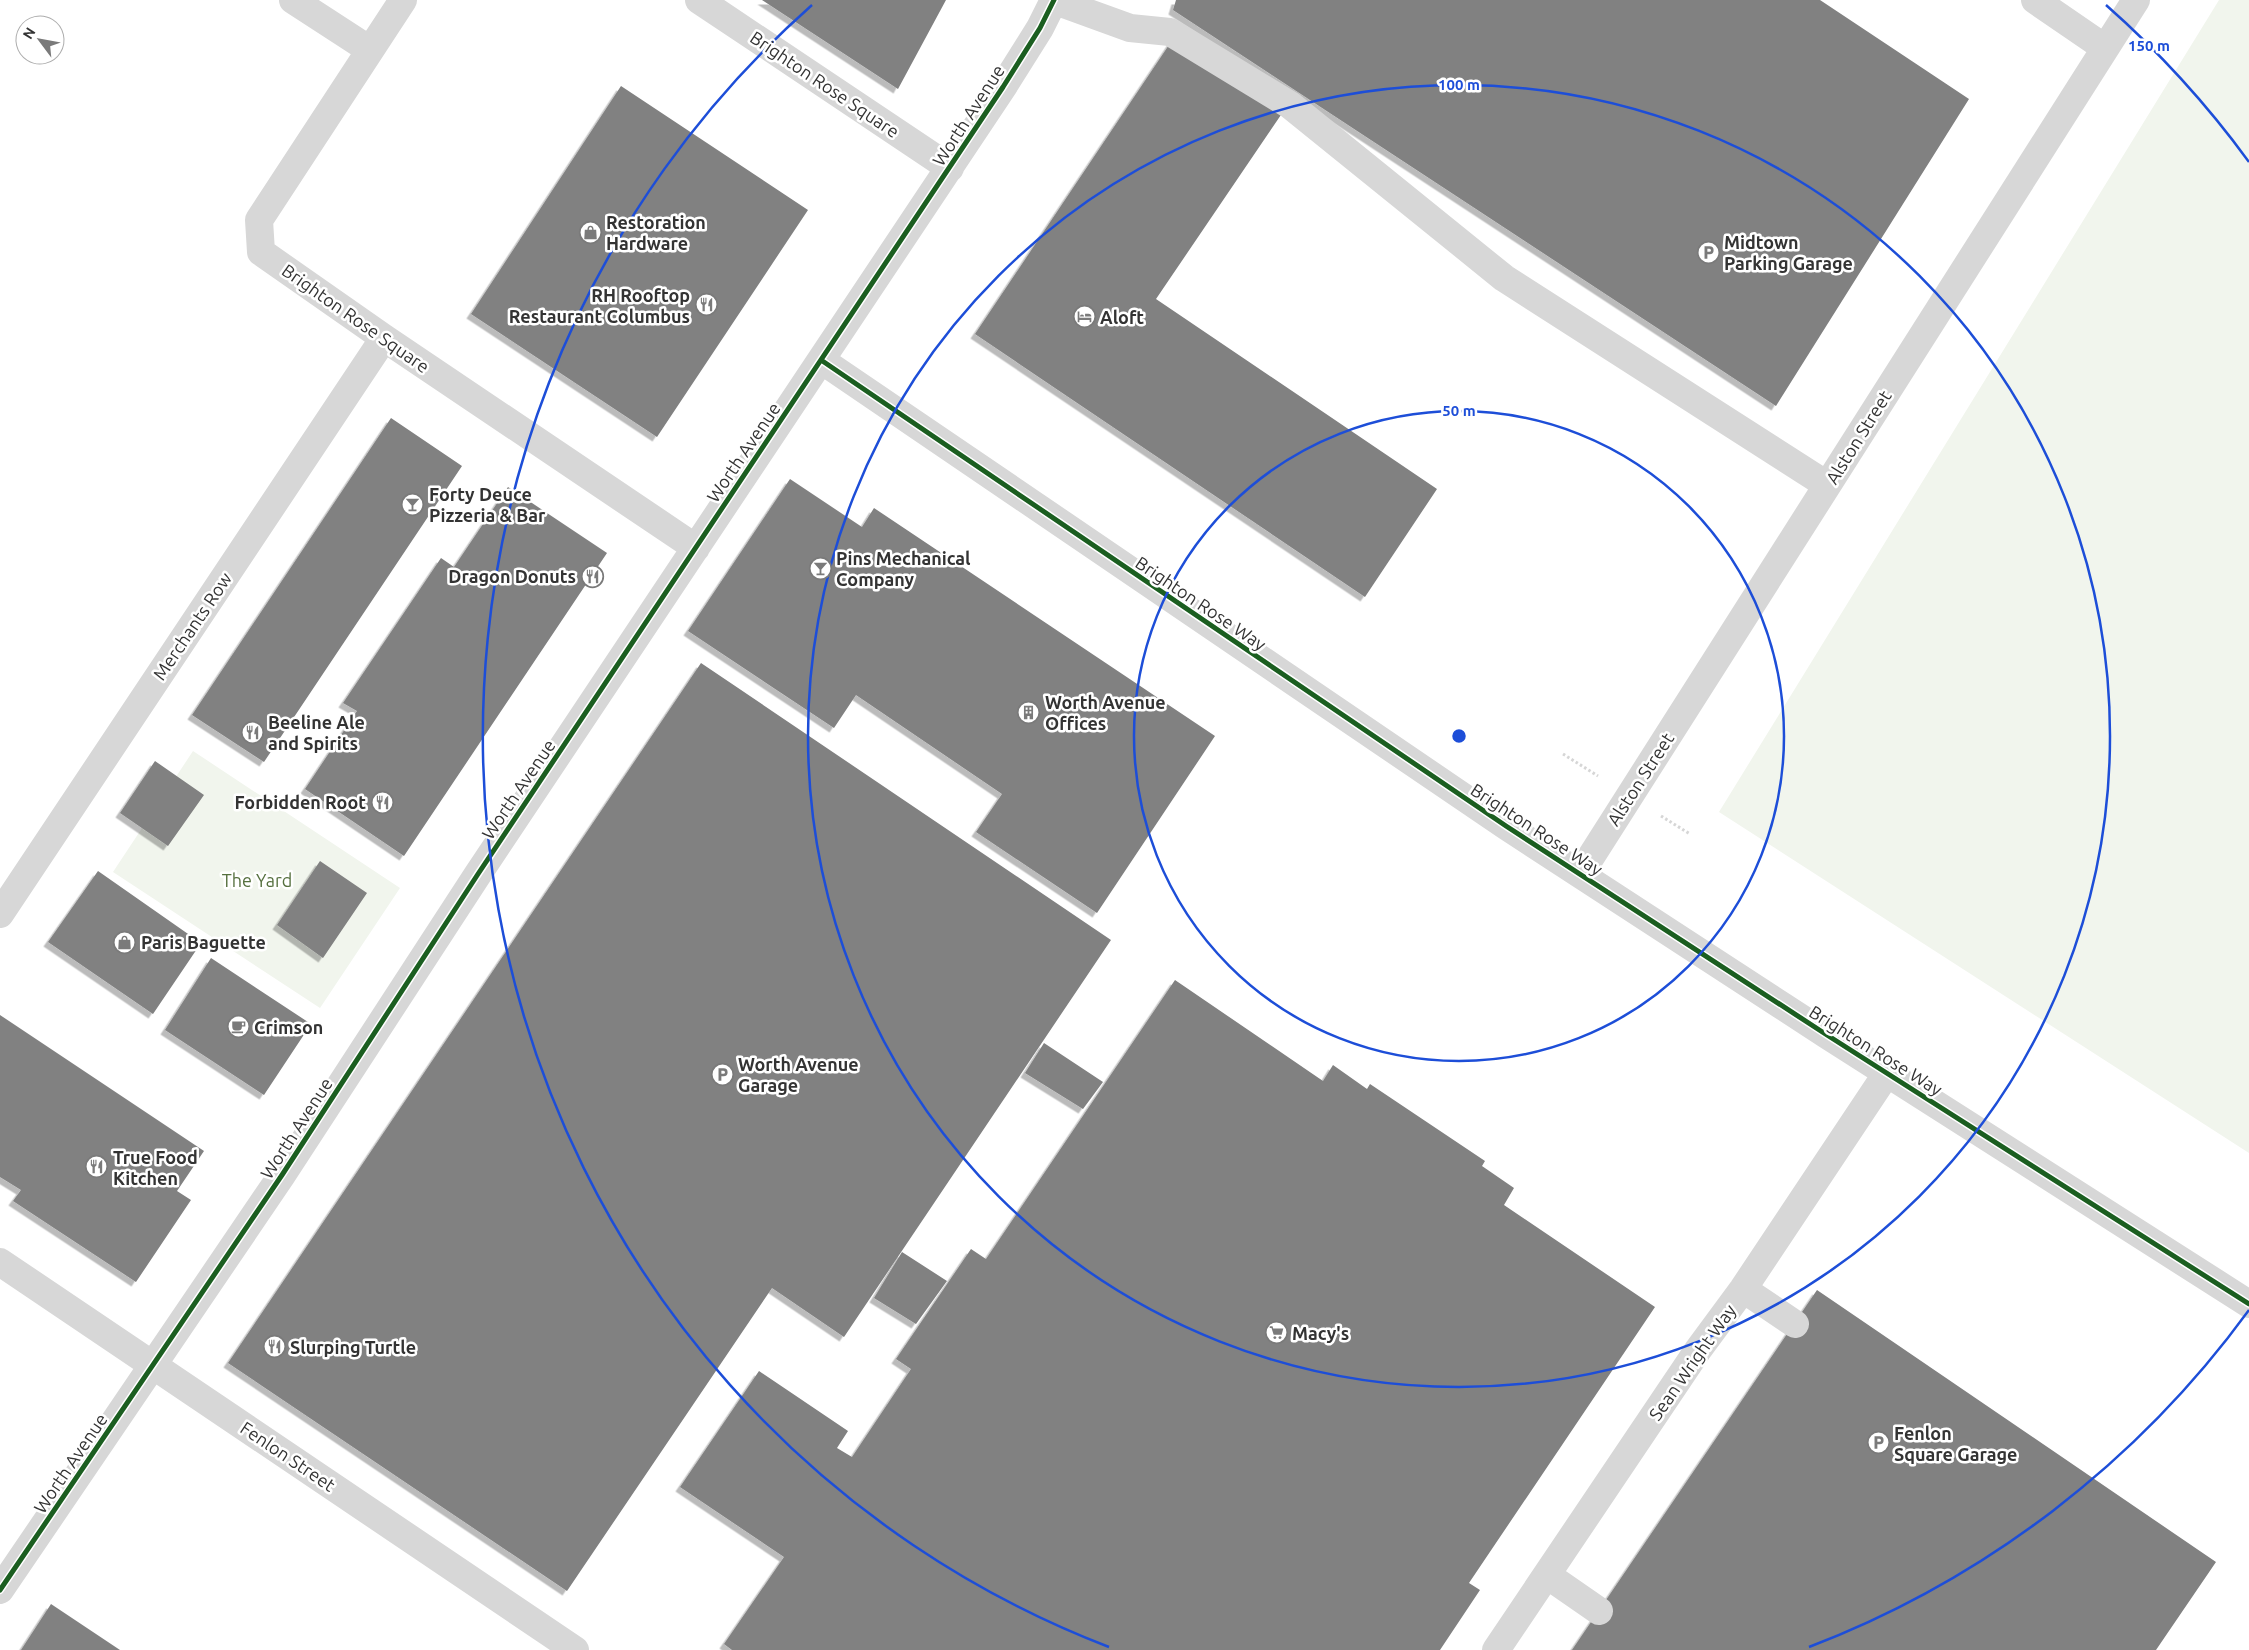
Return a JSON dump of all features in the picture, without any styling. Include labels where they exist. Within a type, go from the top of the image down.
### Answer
[{"type":"street","points":[[293,0],[370,50]]},
{"type":"street","name":"Brighton Rose Square","points":[[403,0],[259,220],[261,252],[384,338],[696,548]]},
{"type":"street","name":"Brighton Rose Square","points":[[699,0],[950,168]]},
{"type":"street","points":[[1054,0],[1130,28],[1170,32],[1290,105],[1504,278],[1827,485]]},
{"type":"street","name":"Worth Avenue","points":[[0,1590],[154,1366],[1009,79],[1040,28],[1054,0]]},
{"type":"street","points":[[2035,0],[2105,48]]},
{"type":"street","name":"Alston Street","points":[[1580,874],[2136,0]]},
{"type":"street","name":"Merchants Row","points":[[0,914],[384,338]]},
{"type":"street","name":"Brighton Rose Way","points":[[821,360],[1301,688],[1580,874],[2249,1304]]},
{"type":"street","name":"Sean Wright Way","points":[[1496,1650],[1698,1350],[1743,1289],[1887,1073]]},
{"type":"street","name":"Fenlon Street","points":[[0,1262],[575,1650]]},
{"type":"street","points":[[1743,1289],[1795,1324]]},
{"type":"street","points":[[1547,1575],[1599,1611]]},
{"type":"green space","points":[[2219,0],[2249,0],[2249,1153],[1719,812]]},
{"type":"green space","name":"The Yard","points":[[193,751],[400,888],[320,1008],[113,872]]},
{"type":"building","points":[[762,0],[946,0],[898,89]]},
{"type":"building","name":"Midtown Parking Garage","points":[[1176,0],[1820,0],[1969,99],[1776,406],[1173,10]]},
{"type":"building","name":"Aloft","points":[[1175,36],[1285,109],[1156,299],[1437,489],[1365,597],[975,334]]},
{"type":"building","points":[[621,86],[808,210],[657,437],[471,314]]},
{"type":"building","points":[[391,418],[462,466],[264,762],[192,715]]},
{"type":"building","name":"Worth Avenue Offices","points":[[790,479],[862,527],[874,508],[1215,736],[1097,913],[976,832],[1002,794],[856,695],[834,728],[688,631]]},
{"type":"building","points":[[508,487],[607,553],[404,856],[305,789],[357,711],[343,703],[441,558],[454,567]]},
{"type":"building","name":"Worth Avenue Garage","points":[[701,663],[1111,940],[844,1337],[772,1288],[567,1591],[228,1363]]},
{"type":"building","points":[[155,761],[204,795],[168,846],[120,813]]},
{"type":"building","points":[[320,861],[367,893],[323,958],[277,925]]},
{"type":"building","name":"Paris Baguette","points":[[98,871],[201,943],[153,1014],[48,942]]},
{"type":"building","name":"Crimson","points":[[211,958],[311,1024],[264,1095],[165,1030]]},
{"type":"building","name":"Macy's","points":[[1175,980],[1323,1081],[1333,1065],[1367,1089],[1370,1084],[1485,1161],[1482,1166],[1514,1188],[1504,1205],[1655,1307],[1469,1583],[1480,1590],[1440,1650],[732,1650],[724,1644],[784,1557],[680,1487],[759,1371],[848,1431],[837,1448],[852,1457],[911,1369],[896,1359],[971,1249],[986,1259]]},
{"type":"building","name":"True Food Kitchen","points":[[0,1015],[204,1151],[177,1191],[191,1200],[136,1282],[13,1201],[21,1190],[0,1177]]},
{"type":"building","points":[[1044,1043],[1103,1082],[1083,1109],[1025,1073]]},
{"type":"building","points":[[902,1252],[947,1281],[916,1324],[874,1298]]},
{"type":"building","name":"Fenlon Square Garage","points":[[1817,1290],[2216,1562],[2156,1650],[1572,1650]]},
{"type":"building","points":[[51,1604],[120,1650],[21,1650]]},
{"type":"cycle path","points":[[0,1590],[282,1175],[478,874],[1003,87],[1040,28],[1054,0]]},
{"type":"cycle path","points":[[821,360],[1506,826],[1827,1035],[2249,1304]]},
{"type":"place","name":"Restoration Hardware","points":[[590,232]]},
{"type":"place","name":"Midtown Parking Garage","points":[[1708,252]]},
{"type":"place","name":"RH Rooftop Restaurant Columbus","points":[[706,305]]},
{"type":"place","name":"Aloft","points":[[1084,317]]},
{"type":"place","name":"Forty Deuce Pizzeria & Bar","points":[[413,504]]},
{"type":"place","name":"Pins Mechanical Company","points":[[820,568]]},
{"type":"place","name":"Dragon Donuts","points":[[592,576]]},
{"type":"place","name":"Worth Avenue Offices","points":[[1029,712]]},
{"type":"place","name":"Beeline Ale and Spirits","points":[[252,732]]},
{"type":"place","name":"Forbidden Root","points":[[382,802]]},
{"type":"place","name":"Paris Baguette","points":[[125,942]]},
{"type":"place","name":"Crimson","points":[[238,1027]]},
{"type":"place","name":"Worth Avenue Garage","points":[[722,1074]]},
{"type":"place","name":"True Food Kitchen","points":[[97,1167]]},
{"type":"place","name":"Macy's","points":[[1276,1333]]},
{"type":"place","name":"Slurping Turtle","points":[[274,1347]]},
{"type":"place","name":"Fenlon Square Garage","points":[[1878,1443]]}]
